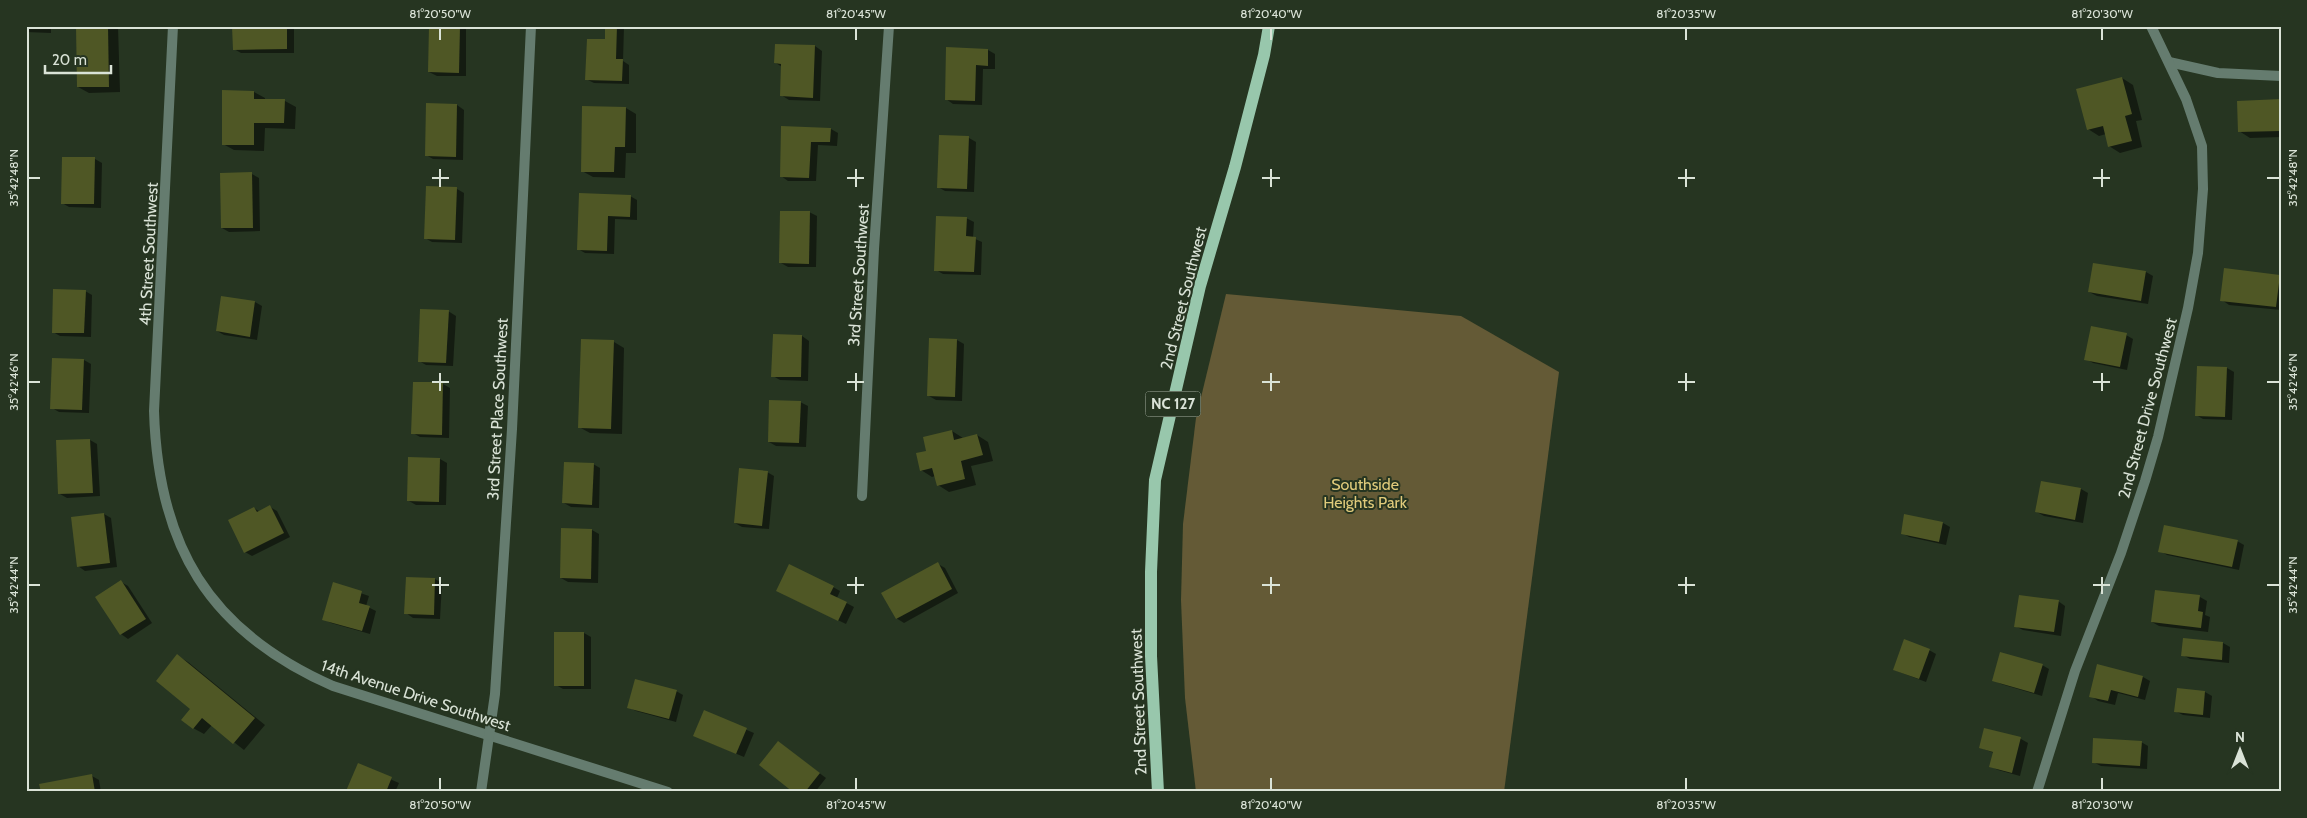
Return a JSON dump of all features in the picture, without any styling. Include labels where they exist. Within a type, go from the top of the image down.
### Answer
[{"type":"main road","name":"2nd Street Southwest","points":[[1158,792],[1151,656],[1151,572],[1155,480],[1200,286],[1235,167],[1264,55],[1269,26]]},
{"type":"street","name":"4th Street Southwest","points":[[161,483],[155,444],[154,411],[173,26]]},
{"type":"street","name":"3rd Street Place Southwest","points":[[481,792],[496,694],[512,429],[532,26]]},
{"type":"street","name":"3rd Street Southwest","points":[[862,496],[873,268],[889,26]]},
{"type":"street","name":"2nd Street Drive Southwest","points":[[2037,792],[2075,671],[2121,553],[2145,482],[2158,437],[2188,308],[2202,221],[2202,146],[2186,99],[2151,26]]},
{"type":"street","points":[[2169,62],[2218,73],[2281,76]]},
{"type":"street","name":"14th Avenue Drive Southwest","points":[[161,483],[174,532],[192,569],[213,600],[235,624],[274,656],[302,673],[332,686],[668,792]]},
{"type":"green space","name":"Southside Heights Park","points":[[1226,294],[1461,316],[1559,372],[1504,792],[1196,792],[1185,698],[1181,600],[1183,524],[1196,418]]},
{"type":"building","points":[[26,26],[44,26],[44,29],[26,29]]},
{"type":"building","points":[[76,26],[108,26],[109,87],[77,87]]},
{"type":"building","points":[[232,26],[287,26],[287,49],[233,50]]},
{"type":"building","points":[[429,26],[460,26],[459,73],[428,72]]},
{"type":"building","points":[[605,26],[617,26],[616,59],[623,59],[622,81],[585,80],[587,39],[605,39]]},
{"type":"building","points":[[775,44],[815,45],[813,98],[780,96],[781,64],[774,63]]},
{"type":"building","points":[[946,47],[988,49],[988,66],[976,65],[975,101],[945,100]]},
{"type":"building","points":[[2122,77],[2132,114],[2125,116],[2132,141],[2108,147],[2103,126],[2087,130],[2076,89]]},
{"type":"building","points":[[222,90],[254,91],[254,99],[285,99],[284,123],[254,123],[254,145],[222,145]]},
{"type":"building","points":[[2281,99],[2281,131],[2238,132],[2237,101]]},
{"type":"building","points":[[426,103],[457,104],[456,157],[425,156]]},
{"type":"building","points":[[582,106],[626,107],[625,147],[615,147],[614,172],[581,172]]},
{"type":"building","points":[[781,126],[831,128],[830,142],[811,142],[809,178],[780,177]]},
{"type":"building","points":[[939,135],[969,136],[967,189],[937,188]]},
{"type":"building","points":[[62,157],[95,157],[94,204],[61,204]]},
{"type":"building","points":[[252,172],[253,228],[221,228],[220,173]]},
{"type":"building","points":[[426,186],[457,187],[455,240],[424,239]]},
{"type":"building","points":[[579,193],[631,195],[630,217],[608,216],[607,251],[577,250]]},
{"type":"building","points":[[780,211],[810,211],[809,264],[779,263]]},
{"type":"building","points":[[936,216],[967,217],[966,236],[976,237],[974,272],[934,271]]},
{"type":"building","points":[[2093,263],[2146,271],[2141,301],[2088,292]]},
{"type":"building","points":[[2224,268],[2280,275],[2276,307],[2220,301]]},
{"type":"building","points":[[53,289],[86,290],[84,333],[52,333]]},
{"type":"building","points":[[221,296],[255,301],[250,337],[216,331]]},
{"type":"building","points":[[420,309],[449,310],[446,363],[418,362]]},
{"type":"building","points":[[2091,326],[2127,333],[2120,367],[2084,360]]},
{"type":"building","points":[[773,334],[802,335],[801,377],[771,377]]},
{"type":"building","points":[[929,338],[957,339],[955,397],[927,396]]},
{"type":"building","points":[[581,339],[614,340],[611,429],[578,428]]},
{"type":"building","points":[[52,358],[84,359],[82,410],[50,409]]},
{"type":"building","points":[[2197,366],[2227,367],[2225,417],[2195,416]]},
{"type":"building","points":[[413,382],[443,382],[442,435],[411,434]]},
{"type":"building","points":[[769,400],[801,401],[799,443],[768,442]]},
{"type":"building","points":[[952,430],[954,440],[977,434],[983,455],[961,461],[965,479],[937,486],[932,468],[920,471],[916,453],[926,451],[923,437]]},
{"type":"building","points":[[90,439],[93,493],[58,494],[56,440]]},
{"type":"building","points":[[408,457],[440,458],[439,502],[407,501]]},
{"type":"building","points":[[564,462],[594,463],[592,505],[562,503]]},
{"type":"building","points":[[739,468],[768,471],[762,526],[734,523]]},
{"type":"building","points":[[2041,481],[2081,488],[2075,520],[2035,512]]},
{"type":"building","points":[[270,505],[284,533],[244,553],[228,520],[254,507],[257,512]]},
{"type":"building","points":[[104,513],[110,563],[77,567],[71,517]]},
{"type":"building","points":[[1904,514],[1943,522],[1939,542],[1901,534]]},
{"type":"building","points":[[2164,525],[2238,540],[2232,567],[2158,552]]},
{"type":"building","points":[[561,528],[592,529],[591,579],[560,578]]},
{"type":"building","points":[[938,562],[952,589],[896,619],[881,593]]},
{"type":"building","points":[[789,564],[834,586],[830,594],[847,602],[838,621],[776,591]]},
{"type":"building","points":[[406,577],[435,578],[434,615],[404,614]]},
{"type":"building","points":[[121,580],[146,619],[120,635],[95,597]]},
{"type":"building","points":[[333,582],[362,591],[359,603],[370,606],[362,631],[322,620]]},
{"type":"building","points":[[2155,590],[2200,595],[2198,611],[2203,612],[2201,628],[2151,622]]},
{"type":"building","points":[[2019,595],[2059,600],[2054,632],[2014,627]]},
{"type":"building","points":[[554,632],[584,632],[584,686],[554,686]]},
{"type":"building","points":[[2183,638],[2223,642],[2222,660],[2181,656]]},
{"type":"building","points":[[1904,639],[1930,649],[1919,679],[1893,670]]},
{"type":"building","points":[[2000,652],[2043,664],[2034,693],[1992,681]]},
{"type":"building","points":[[177,654],[255,718],[233,744],[202,718],[193,729],[181,720],[190,709],[156,681]]},
{"type":"building","points":[[2097,664],[2143,676],[2138,697],[2111,690],[2108,701],[2089,697]]},
{"type":"building","points":[[635,679],[677,690],[669,719],[627,708]]},
{"type":"building","points":[[2177,688],[2205,691],[2203,715],[2174,712]]},
{"type":"building","points":[[704,710],[747,728],[736,754],[693,736]]},
{"type":"building","points":[[1984,728],[2021,737],[2012,773],[1989,767],[1993,752],[1979,748]]},
{"type":"building","points":[[2093,738],[2142,741],[2140,766],[2092,763]]},
{"type":"building","points":[[778,741],[820,773],[805,792],[793,792],[759,765]]},
{"type":"building","points":[[358,763],[392,777],[386,792],[346,791]]},
{"type":"building","points":[[92,774],[95,792],[41,792],[39,784]]}]
